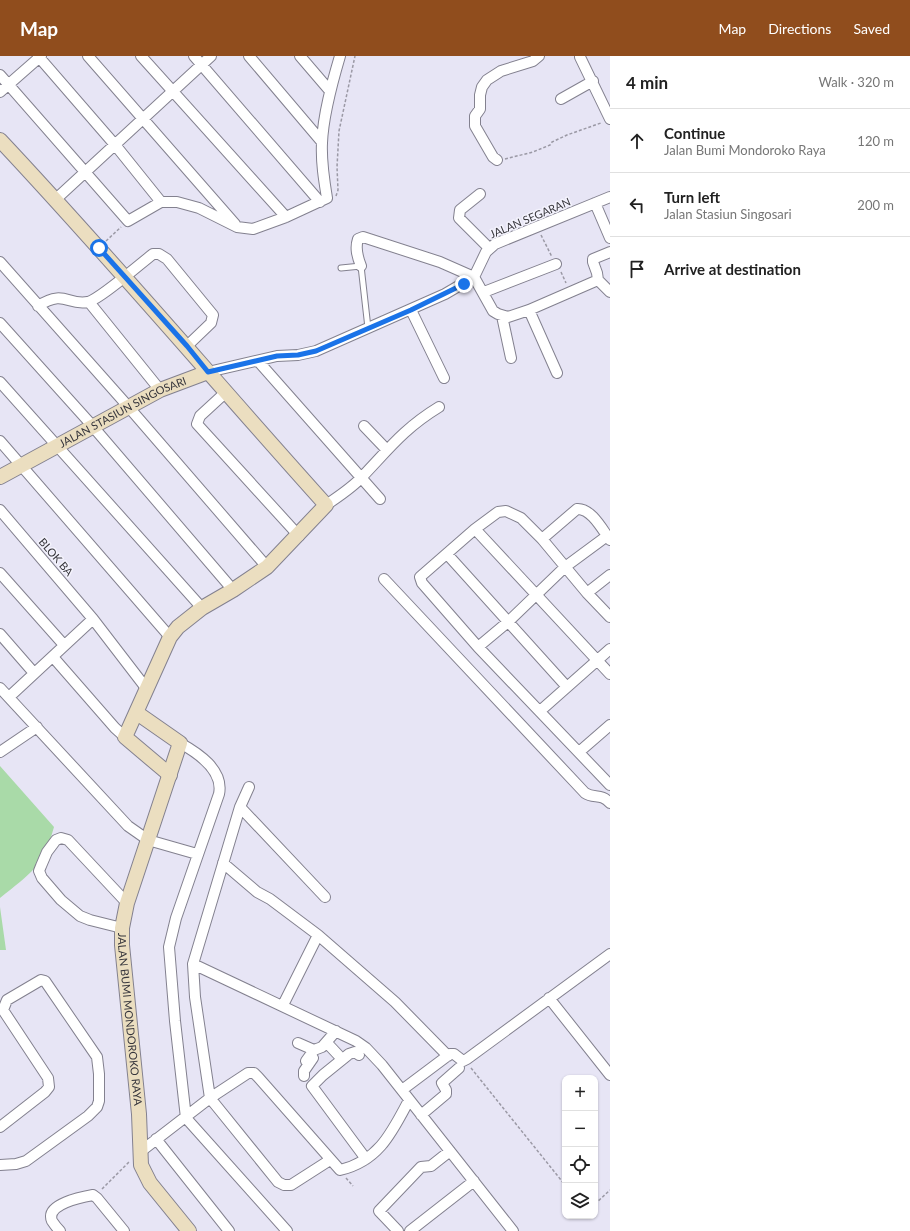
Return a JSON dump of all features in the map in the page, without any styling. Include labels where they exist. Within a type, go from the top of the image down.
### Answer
[{"type":"street","points":[[88,56],[237,227]]},
{"type":"street","points":[[141,56],[286,217]]},
{"type":"street","points":[[194,56],[323,200]]},
{"type":"street","points":[[56,199],[116,146],[143,118],[211,56]]},
{"type":"street","points":[[249,56],[322,142]]},
{"type":"street","points":[[300,56],[330,91]]},
{"type":"street","points":[[323,200],[324,177],[322,142],[330,91],[340,56]]},
{"type":"street","points":[[498,160],[493,157],[475,126],[475,119],[481,107],[480,95],[482,87],[487,80],[501,71],[533,61],[539,56]]},
{"type":"street","points":[[577,56],[607,104],[607,121]]},
{"type":"street","points":[[0,92],[39,57],[116,146],[161,202]]},
{"type":"street","points":[[0,75],[87,172],[128,221],[161,202],[177,202],[199,208],[237,227],[253,229],[286,217],[323,200]]},
{"type":"street","points":[[561,99],[593,81]]},
{"type":"street","points":[[0,140],[56,199],[187,346],[225,393],[326,505]]},
{"type":"street","points":[[480,194],[460,210],[459,218],[489,248]]},
{"type":"street","name":"JALAN SEGARAN","points":[[474,277],[484,255],[489,248],[610,197]]},
{"type":"street","points":[[595,203],[610,238]]},
{"type":"street","points":[[361,266],[357,256],[356,245],[360,238],[366,237],[440,262],[474,277],[484,292],[493,311],[502,316],[508,317],[529,310],[598,280]]},
{"type":"street","points":[[610,252],[593,260],[598,280],[610,292]]},
{"type":"street","points":[[89,302],[122,273],[153,254],[161,255],[167,259],[213,315],[211,323],[187,346]]},
{"type":"street","points":[[0,262],[4,273],[38,306],[128,406],[268,567]]},
{"type":"street","points":[[484,292],[556,264]]},
{"type":"street","name":"JALAN STASIUN SINGOSARI","points":[[0,476],[160,390],[208,372],[277,356],[306,354],[411,310],[460,287],[474,277]]},
{"type":"street","points":[[38,306],[57,298],[89,302],[160,390]]},
{"type":"street","points":[[411,310],[444,378]]},
{"type":"street","points":[[529,310],[557,373]]},
{"type":"street","points":[[502,316],[511,358]]},
{"type":"street","points":[[0,323],[93,427],[233,590]]},
{"type":"street","points":[[258,361],[380,499]]},
{"type":"street","points":[[0,382],[202,608]]},
{"type":"street","points":[[225,393],[200,416],[197,424],[299,536]]},
{"type":"street","points":[[125,737],[170,637],[185,620],[268,567],[299,536],[326,505],[360,478],[386,449],[411,426],[439,407]]},
{"type":"street","points":[[364,426],[386,449]]},
{"type":"street","points":[[0,441],[170,637]]},
{"type":"street","points":[[478,647],[509,621],[565,567],[608,538],[588,512],[583,509],[577,509],[542,539]]},
{"type":"street","name":"BLOK BA","points":[[0,510],[93,619],[146,688]]},
{"type":"street","points":[[610,616],[587,592],[542,539],[521,518],[506,511],[498,512],[475,529],[422,574],[421,581],[478,647],[610,785]]},
{"type":"street","points":[[475,529],[596,661],[610,674]]},
{"type":"street","points":[[447,554],[567,686]]},
{"type":"street","points":[[0,573],[64,645]]},
{"type":"street","points":[[587,592],[610,575]]},
{"type":"street","points":[[384,579],[585,792],[590,796],[602,796],[610,803]]},
{"type":"street","points":[[10,697],[93,619]]},
{"type":"street","points":[[0,634],[34,673]]},
{"type":"street","points":[[540,711],[610,649]]},
{"type":"street","points":[[53,657],[125,737],[170,775]]},
{"type":"street","points":[[0,688],[10,697],[128,826],[148,840],[197,854]]},
{"type":"street","points":[[137,713],[206,761],[217,776],[220,786],[176,918],[169,947],[172,984],[193,1112],[287,1231]]},
{"type":"street","points":[[579,752],[610,725]]},
{"type":"street","points":[[0,752],[37,727]]},
{"type":"street","name":"JALAN BUMI MONDOROKO RAYA","points":[[180,743],[127,903],[122,928],[124,974],[138,1106],[141,1165],[146,1177],[189,1231]]},
{"type":"street","points":[[248,787],[240,807],[193,964],[195,997],[210,1098],[278,1182],[284,1185],[291,1185],[330,1160]]},
{"type":"street","points":[[240,807],[325,897]]},
{"type":"street","points":[[122,928],[80,916],[46,884],[40,874],[39,869],[55,842],[61,838],[68,840],[127,903]]},
{"type":"street","points":[[223,863],[257,892],[270,899],[318,935],[395,1002],[448,1056]]},
{"type":"street","points":[[283,1005],[318,935]]},
{"type":"street","points":[[421,1116],[446,1094],[446,1090],[442,1083],[462,1064],[610,954]]},
{"type":"street","points":[[193,964],[283,1005],[336,1031],[366,1048],[402,1090],[513,1231]]},
{"type":"street","points":[[0,1127],[46,1092],[49,1087],[48,1078],[3,1010],[3,1005],[7,1000],[40,980],[45,981],[97,1057],[99,1074],[99,1100],[97,1107],[88,1116],[26,1161],[16,1164],[0,1165]]},
{"type":"street","points":[[549,998],[610,1075]]},
{"type":"street","points":[[306,1061],[336,1031]]},
{"type":"street","points":[[298,1043],[321,1047],[342,1059]]},
{"type":"street","points":[[304,1076],[303,1072],[321,1047]]},
{"type":"street","points":[[359,1055],[352,1052],[312,1086],[366,1159]]},
{"type":"street","points":[[402,1090],[452,1054],[461,1060],[462,1064]]},
{"type":"street","points":[[140,1152],[210,1098],[244,1074],[254,1073],[340,1170],[366,1159],[377,1151],[386,1140],[409,1100]]},
{"type":"street","points":[[156,1140],[230,1231]]},
{"type":"street","points":[[398,1231],[379,1211],[421,1167],[431,1166],[450,1151]]},
{"type":"street","points":[[410,1231],[474,1181]]},
{"type":"street","points":[[60,1231],[52,1218],[52,1213],[56,1207],[82,1197],[96,1197],[124,1231]]},
{"type":"lane","points":[[341,268],[361,266],[368,329]]},
{"type":"path","points":[[323,200],[335,198],[338,193],[336,167],[339,131],[355,56]]},
{"type":"path","points":[[498,160],[533,152],[550,145],[552,142],[567,135],[607,121]]},
{"type":"path","points":[[102,251],[128,221]]},
{"type":"path","points":[[462,1064],[563,1183]]},
{"type":"path","points":[[96,1197],[140,1152]]},
{"type":"path","points":[[598,1201],[610,1190]]},
{"type":"green space","points":[[0,766],[54,827],[50,841],[34,868],[28,875],[0,898]]},
{"type":"green space","points":[[0,907],[6,950],[0,950]]},
{"type":"route","points":[[99,248],[187,346],[208,372],[277,356],[306,354],[316,351],[411,310],[464,284]]}]
